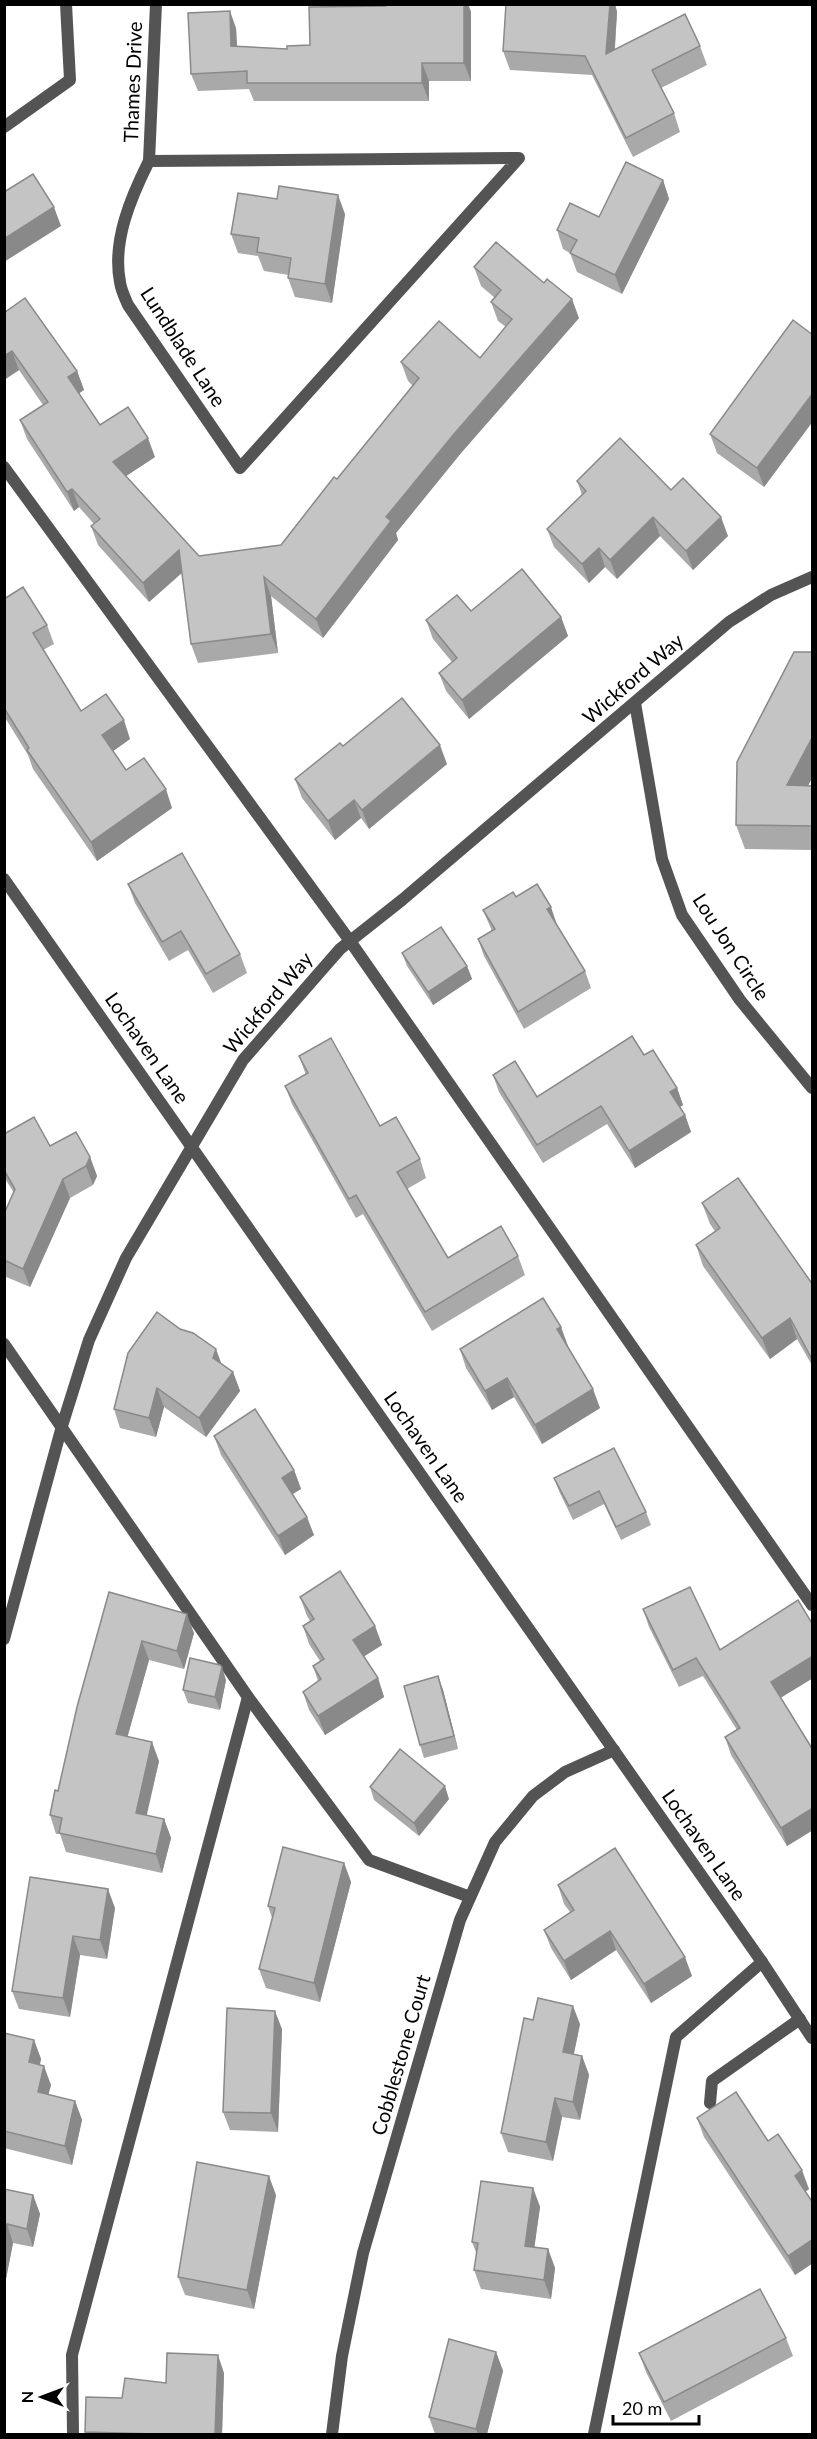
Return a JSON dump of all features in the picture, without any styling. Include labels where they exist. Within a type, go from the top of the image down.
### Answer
[{"type":"street","points":[[4,127],[70,80],[66,4]]},
{"type":"street","name":"Thames Drive","points":[[150,161],[156,4]]},
{"type":"street","name":"Lundblade Lane","points":[[519,158],[240,468],[128,305],[120,283],[118,254],[122,231],[134,191],[150,161],[519,158]]},
{"type":"street","points":[[4,467],[350,941],[813,1605]]},
{"type":"street","name":"Wickford Way","points":[[4,1639],[62,1426],[89,1340],[126,1258],[243,1060],[339,949],[402,900],[729,622],[771,595],[813,577]]},
{"type":"street","name":"Lou Jon Circle","points":[[635,703],[662,859],[682,915],[740,1000],[813,1088]]},
{"type":"street","name":"Lochaven Lane","points":[[4,879],[192,1145],[813,2038]]},
{"type":"street","points":[[4,1344],[248,1697],[369,1860],[470,1898]]},
{"type":"street","points":[[73,2434],[72,2355],[248,1697]]},
{"type":"street","name":"Cobblestone Court","points":[[332,2434],[342,2356],[363,2253],[460,1920],[495,1842],[533,1796],[565,1772],[614,1750]]},
{"type":"street","points":[[594,2434],[676,2037],[762,1962]]},
{"type":"street","points":[[710,2103],[712,2081],[800,2019]]},
{"type":"building","points":[[386,4],[464,4],[464,63],[422,63],[422,83],[247,83],[247,71],[191,74],[188,13],[230,11],[231,46],[287,49],[287,46],[310,45],[309,7],[386,6]]},
{"type":"building","points":[[506,4],[610,4],[606,54],[685,14],[700,46],[652,70],[674,113],[626,138],[585,56],[503,51]]},
{"type":"building","points":[[626,162],[663,180],[615,275],[570,253],[577,240],[557,230],[570,203],[599,217]]},
{"type":"building","points":[[33,174],[54,207],[4,239],[4,192]]},
{"type":"building","points":[[279,186],[338,195],[325,284],[288,278],[291,258],[257,252],[259,238],[231,234],[238,193],[277,199]]},
{"type":"building","points":[[496,242],[544,283],[547,279],[572,299],[454,434],[386,517],[391,521],[316,619],[264,577],[271,634],[191,644],[179,550],[143,583],[91,526],[100,519],[72,489],[67,492],[20,420],[48,402],[12,351],[4,356],[4,313],[25,298],[77,371],[68,377],[100,425],[128,407],[148,438],[113,462],[199,556],[281,545],[334,477],[337,479],[419,378],[401,362],[439,321],[480,358],[512,319],[491,302],[501,290],[474,267]]},
{"type":"building","points":[[793,320],[813,335],[813,393],[757,468],[710,434]]},
{"type":"building","points":[[620,438],[671,490],[683,478],[721,517],[686,551],[653,517],[610,560],[599,548],[582,564],[547,529],[586,491],[577,481]]},
{"type":"building","points":[[522,569],[561,617],[462,700],[439,673],[457,658],[426,620],[457,595],[471,611]]},
{"type":"building","points":[[23,587],[47,625],[33,633],[81,711],[106,694],[124,720],[102,735],[126,770],[144,758],[166,789],[91,842],[27,750],[29,748],[4,708],[4,599]]},
{"type":"building","points":[[794,652],[813,652],[813,736],[787,785],[813,786],[813,826],[736,825],[737,762]]},
{"type":"building","points":[[402,698],[440,745],[362,810],[354,800],[328,821],[295,779],[340,743],[343,746]]},
{"type":"building","points":[[182,853],[240,954],[206,974],[181,931],[162,942],[128,884]]},
{"type":"building","points":[[537,884],[551,907],[547,909],[585,971],[518,1012],[478,939],[495,929],[483,910],[513,892],[516,897]]},
{"type":"building","points":[[441,927],[467,966],[428,992],[402,953]]},
{"type":"building","points":[[632,1036],[644,1055],[653,1050],[677,1088],[670,1092],[685,1115],[629,1151],[601,1106],[537,1145],[493,1075],[515,1061],[537,1097]]},
{"type":"building","points":[[331,1038],[380,1126],[396,1117],[420,1159],[397,1172],[448,1258],[501,1226],[518,1256],[425,1312],[356,1195],[349,1199],[285,1086],[308,1073],[299,1056]]},
{"type":"building","points":[[34,1117],[50,1146],[76,1132],[90,1157],[86,1166],[63,1179],[23,1269],[4,1260],[4,1214],[15,1189],[4,1170],[4,1134]]},
{"type":"building","points":[[738,1178],[813,1285],[813,1361],[790,1318],[762,1338],[696,1245],[720,1228],[702,1203]]},
{"type":"building","points":[[543,1298],[561,1327],[557,1329],[593,1389],[535,1425],[507,1378],[485,1391],[460,1349]]},
{"type":"building","points":[[157,1312],[180,1329],[193,1333],[216,1349],[213,1358],[233,1372],[199,1418],[157,1388],[149,1418],[114,1409],[128,1353]]},
{"type":"building","points":[[255,1409],[294,1470],[282,1478],[307,1517],[278,1536],[214,1436]]},
{"type":"building","points":[[614,1448],[646,1512],[616,1527],[599,1491],[569,1506],[554,1478]]},
{"type":"building","points":[[340,1571],[375,1626],[353,1640],[378,1678],[318,1716],[303,1692],[321,1679],[313,1666],[324,1659],[303,1626],[314,1619],[300,1597]]},
{"type":"building","points":[[690,1587],[720,1650],[798,1600],[813,1625],[813,1656],[771,1682],[813,1750],[813,1808],[781,1828],[725,1737],[740,1728],[696,1658],[673,1670],[643,1609]]},
{"type":"building","points":[[109,1592],[187,1614],[177,1651],[142,1641],[116,1734],[152,1742],[136,1813],[164,1819],[156,1854],[59,1833],[62,1818],[50,1815]]},
{"type":"building","points":[[190,1658],[222,1667],[215,1697],[183,1690]]},
{"type":"building","points":[[438,1676],[454,1736],[420,1745],[404,1686]]},
{"type":"building","points":[[400,1749],[445,1786],[414,1823],[370,1787]]},
{"type":"building","points":[[283,1847],[344,1863],[314,1983],[259,1969],[275,1908],[268,1906]]},
{"type":"building","points":[[615,1848],[685,1957],[644,1984],[610,1931],[564,1961],[544,1930],[574,1910],[558,1885]]},
{"type":"building","points":[[30,1877],[108,1889],[100,1940],[73,1936],[63,1998],[12,1991]]},
{"type":"building","points":[[538,1998],[573,2006],[563,2052],[582,2056],[573,2102],[555,2098],[546,2142],[501,2133],[524,2018],[533,2020]]},
{"type":"building","points":[[227,2008],[275,2011],[271,2113],[223,2112]]},
{"type":"building","points":[[4,2033],[34,2040],[29,2062],[44,2066],[38,2092],[75,2101],[65,2146],[4,2131]]},
{"type":"building","points":[[736,2092],[768,2141],[778,2134],[802,2170],[795,2176],[813,2203],[813,2239],[788,2256],[697,2118]]},
{"type":"building","points":[[197,2162],[269,2176],[247,2290],[178,2277]]},
{"type":"building","points":[[481,2181],[533,2188],[525,2246],[548,2249],[544,2280],[474,2270],[478,2243],[472,2242]]},
{"type":"building","points":[[4,2189],[33,2195],[27,2229],[7,2224],[4,2235]]},
{"type":"building","points":[[760,2289],[786,2338],[664,2402],[639,2353]]},
{"type":"building","points":[[449,2339],[496,2352],[476,2429],[429,2417]]},
{"type":"building","points":[[167,2353],[218,2355],[215,2434],[85,2432],[86,2397],[122,2398],[125,2378],[166,2383]]}]
